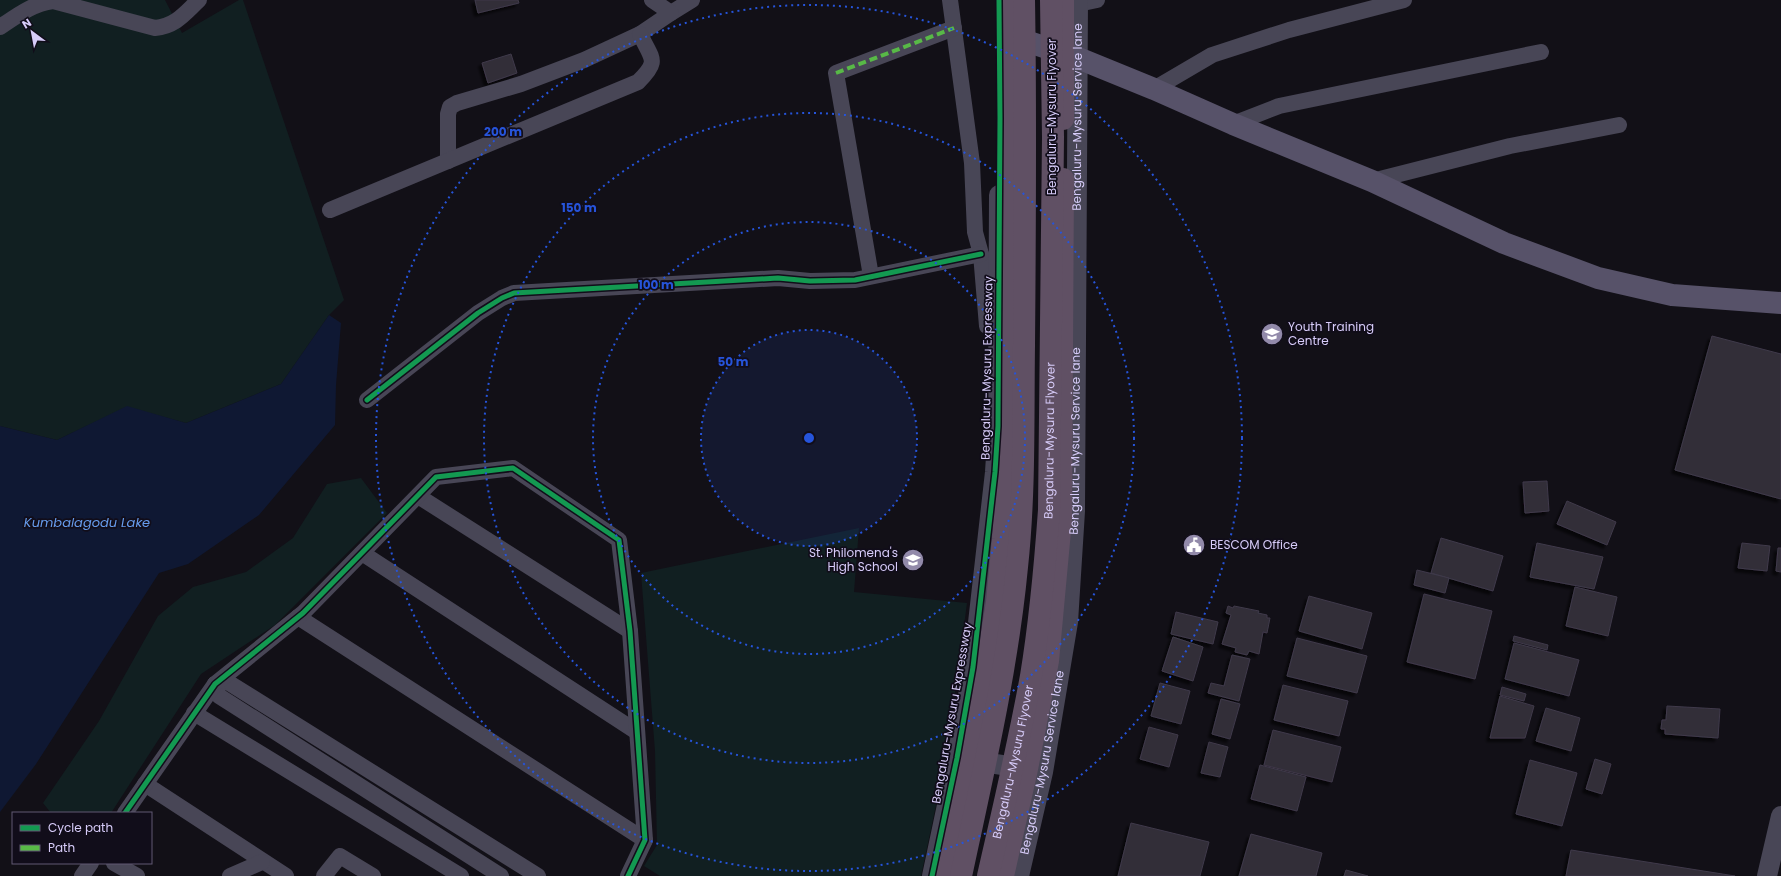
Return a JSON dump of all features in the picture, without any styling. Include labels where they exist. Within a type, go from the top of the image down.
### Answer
[{"type":"highway","name":"Bengaluru-Mysuru Expressway","points":[[946,876],[963,759],[997,602],[1007,477],[1010,416],[1010,230],[1006,34],[1007,0]]},
{"type":"highway","points":[[961,876],[996,714],[1011,622],[1018,565],[1024,452],[1026,149],[1024,0]]},
{"type":"highway","name":"Bengaluru-Mysuru Flyover","points":[[988,876],[1022,727],[1031,676],[1038,625],[1048,524],[1053,137],[1051,0]]},
{"type":"highway","points":[[1003,876],[1035,770],[1048,661],[1061,520],[1063,356],[1073,1]]},
{"type":"main road","points":[[1006,34],[1071,56],[1154,89],[1232,124],[1372,181],[1504,243],[1598,278],[1672,295],[1781,303]]},
{"type":"street","points":[[0,26],[40,3],[54,1],[156,28],[167,27],[176,21],[199,0]]},
{"type":"street","points":[[652,0],[671,14]]},
{"type":"street","points":[[448,161],[448,114],[450,107],[457,103],[521,84],[584,60],[640,34],[692,0]]},
{"type":"street","points":[[950,0],[972,162],[975,232],[981,254],[987,326],[998,326]]},
{"type":"street","name":"Bengaluru-Mysuru Expressway","points":[[932,876],[963,759],[972,667],[995,472],[998,426],[1000,118],[999,0]]},
{"type":"street","points":[[1073,1],[1097,0]]},
{"type":"street","points":[[1154,89],[1212,55],[1289,30],[1404,0]]},
{"type":"street","points":[[871,276],[836,73],[954,28]]},
{"type":"street","points":[[330,210],[638,82],[651,69],[652,63],[640,34]]},
{"type":"street","points":[[1232,124],[1279,106],[1540,52]]},
{"type":"street","points":[[1372,181],[1510,146],[1620,125]]},
{"type":"street","points":[[367,400],[478,313],[502,298],[514,294],[778,278],[810,281],[855,280],[981,254]]},
{"type":"street","points":[[126,812],[215,684],[298,617],[436,477],[513,468],[619,540],[630,631],[645,840],[628,876]]},
{"type":"street","points":[[418,496],[630,631]]},
{"type":"street","points":[[362,553],[637,732]]},
{"type":"street","points":[[298,617],[645,840]]},
{"type":"street","points":[[215,684],[226,681],[538,876]]},
{"type":"street","points":[[215,684],[219,696],[501,876]]},
{"type":"street","points":[[194,713],[461,876]]},
{"type":"street","points":[[963,759],[1035,770]]},
{"type":"street","name":"Bengaluru-Mysuru Service lane","points":[[1019,876],[1035,770]]},
{"type":"street","points":[[145,784],[262,862],[286,876]]},
{"type":"street","points":[[1767,876],[1781,816]]},
{"type":"street","points":[[324,876],[340,856],[374,876]]},
{"type":"street","points":[[468,876],[478,861]]},
{"type":"street","points":[[230,876],[262,862]]},
{"type":"street","points":[[82,876],[90,864]]},
{"type":"street","points":[[116,864],[137,876]]},
{"type":"shaded area","points":[[0,0],[165,0],[182,33],[239,0],[243,0],[344,300],[329,315],[281,384],[186,423],[127,407],[57,440],[0,426]]},
{"type":"shaded area","points":[[361,478],[387,513],[275,625],[201,674],[112,812],[50,812],[43,803],[99,721],[158,616],[193,587],[246,572],[293,538],[327,484]]},
{"type":"shaded area","points":[[859,528],[854,592],[967,603],[947,753],[921,876],[660,876],[644,866],[657,845],[655,751],[641,573]]},
{"type":"water","name":"Kumbalagodu Lake","points":[[329,315],[341,323],[336,385],[335,425],[259,515],[188,564],[159,573],[36,764],[0,812],[0,426],[57,440],[127,406],[186,423],[281,384]]},
{"type":"building","points":[[475,0],[518,0],[519,3],[478,13]]},
{"type":"building","points":[[511,54],[517,73],[488,83],[482,63]]},
{"type":"building","points":[[1712,336],[1781,354],[1781,499],[1675,470]]},
{"type":"building","points":[[1547,481],[1549,511],[1525,513],[1523,482]]},
{"type":"building","points":[[1567,501],[1616,522],[1607,545],[1557,524]]},
{"type":"building","points":[[1441,538],[1503,556],[1493,591],[1431,573]]},
{"type":"building","points":[[1537,543],[1603,557],[1594,589],[1530,577]]},
{"type":"building","points":[[1742,543],[1770,546],[1767,571],[1738,568]]},
{"type":"building","points":[[1778,548],[1781,548],[1781,572],[1776,571]]},
{"type":"building","points":[[1417,570],[1449,578],[1445,593],[1414,585]]},
{"type":"building","points":[[1575,587],[1617,597],[1608,636],[1566,626]]},
{"type":"building","points":[[1424,594],[1492,611],[1475,679],[1407,662]]},
{"type":"building","points":[[1309,596],[1372,613],[1362,649],[1299,631]]},
{"type":"building","points":[[1228,606],[1259,611],[1258,613],[1267,615],[1267,618],[1270,618],[1267,633],[1263,632],[1259,654],[1249,651],[1247,655],[1235,652],[1236,648],[1222,644],[1231,615],[1226,613]]},
{"type":"building","points":[[1176,612],[1218,622],[1213,644],[1171,634]]},
{"type":"building","points":[[1514,636],[1548,645],[1547,650],[1513,641]]},
{"type":"building","points":[[1173,637],[1203,647],[1193,681],[1162,671]]},
{"type":"building","points":[[1297,638],[1367,656],[1357,693],[1287,676]]},
{"type":"building","points":[[1514,643],[1579,660],[1569,696],[1505,679]]},
{"type":"building","points":[[1232,655],[1250,659],[1239,701],[1208,693],[1211,683],[1224,686]]},
{"type":"building","points":[[1160,683],[1190,691],[1181,724],[1151,716]]},
{"type":"building","points":[[1283,685],[1348,701],[1339,736],[1274,720]]},
{"type":"building","points":[[1502,687],[1526,694],[1524,701],[1500,695]]},
{"type":"building","points":[[1500,696],[1534,706],[1525,738],[1490,738]]},
{"type":"building","points":[[1221,699],[1240,704],[1230,739],[1212,734]]},
{"type":"building","points":[[1667,706],[1720,709],[1718,738],[1665,734],[1665,729],[1661,729],[1662,720],[1666,720]]},
{"type":"building","points":[[1546,708],[1580,718],[1571,751],[1536,741]]},
{"type":"building","points":[[1149,727],[1178,735],[1169,767],[1140,759]]},
{"type":"building","points":[[1273,730],[1341,747],[1332,782],[1264,765]]},
{"type":"building","points":[[1209,742],[1228,747],[1220,777],[1201,773]]},
{"type":"building","points":[[1595,759],[1611,764],[1602,794],[1586,789]]},
{"type":"building","points":[[1530,760],[1577,773],[1562,826],[1516,814]]},
{"type":"building","points":[[1260,765],[1306,777],[1297,811],[1251,799]]},
{"type":"building","points":[[1131,823],[1209,842],[1200,876],[1118,876]]},
{"type":"building","points":[[1251,834],[1322,853],[1316,876],[1239,876]]},
{"type":"building","points":[[1571,850],[1735,876],[1566,876]]},
{"type":"building","points":[[1346,870],[1368,876],[1344,876]]},
{"type":"marked path","points":[[836,73],[954,28]]},
{"type":"cycle path","points":[[932,876],[957,758],[973,667],[995,472],[998,426],[1000,118],[999,0]]},
{"type":"cycle path","points":[[367,400],[478,313],[502,298],[514,293],[778,278],[810,281],[855,280],[981,254]]},
{"type":"cycle path","points":[[126,812],[215,684],[303,613],[436,477],[513,468],[619,540],[630,631],[645,840],[628,876]]},
{"type":"place","name":"Youth Training Centre","points":[[1272,334]]},
{"type":"place","name":"BESCOM Office","points":[[1194,545]]},
{"type":"place","name":"St. Philomena's High School","points":[[913,560]]}]
